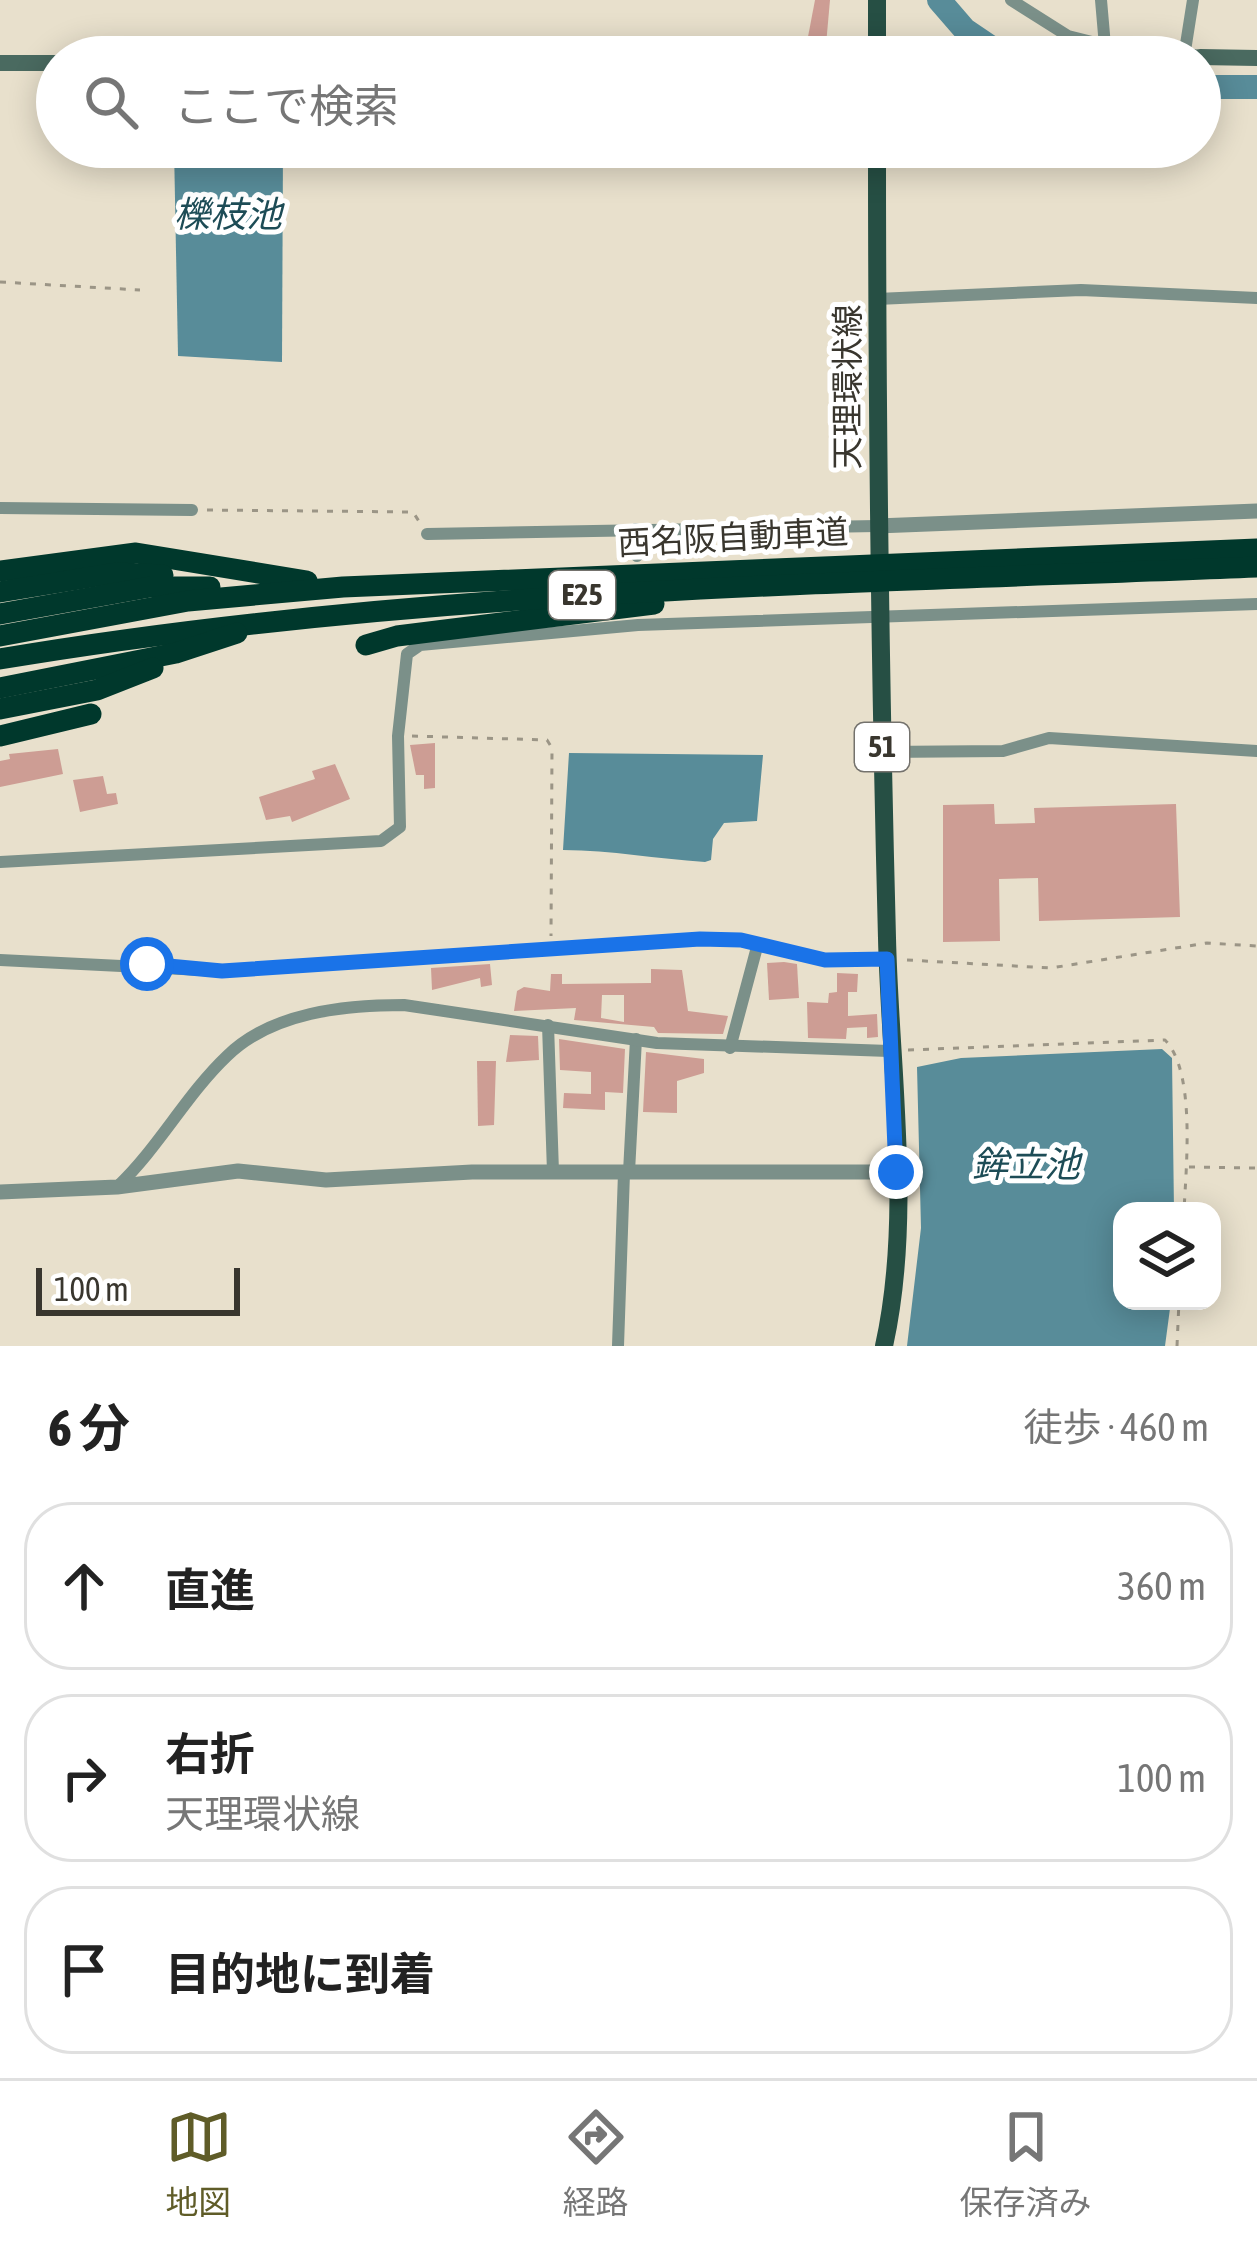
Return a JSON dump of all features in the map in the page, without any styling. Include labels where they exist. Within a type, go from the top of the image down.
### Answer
[{"type":"highway","name":"西名阪自動車道","points":[[891,572],[1257,549]]},
{"type":"highway","points":[[0,571],[136,553],[343,587]]},
{"type":"highway","points":[[0,582],[111,565],[343,587]]},
{"type":"highway","name":"西名阪自動車道","points":[[0,636],[188,602],[343,587],[1257,567]]},
{"type":"highway","name":"E25","points":[[0,592],[116,573],[343,587]]},
{"type":"highway","name":"西名阪自動車道","points":[[0,663],[179,629],[301,616],[795,584],[864,573]]},
{"type":"highway","name":"E25","points":[[0,602],[114,581],[343,587]]},
{"type":"highway","points":[[366,646],[397,636],[777,595],[795,584]]},
{"type":"highway","name":"E25","points":[[0,614],[150,587],[343,587]]},
{"type":"highway","name":"E25","points":[[0,624],[166,592],[343,587]]},
{"type":"highway","name":"E25","points":[[0,688],[176,653],[301,616]]},
{"type":"highway","name":"E25","points":[[0,677],[301,616]]},
{"type":"highway","name":"E25","points":[[0,705],[171,662],[229,635]]},
{"type":"highway","points":[[0,724],[91,714],[0,736]]},
{"type":"main road","points":[[877,0],[877,36]]},
{"type":"main road","points":[[1221,57],[1257,58]]},
{"type":"main road","points":[[0,63],[36,64]]},
{"type":"main road","name":"天理環状線","points":[[877,168],[877,526],[896,1172],[894,1300],[884,1346]]},
{"type":"street","points":[[1011,0],[1068,36]]},
{"type":"street","points":[[1101,0],[1104,36]]},
{"type":"street","points":[[1187,36],[1193,0]]},
{"type":"street","points":[[877,299],[1081,290],[1257,298]]},
{"type":"street","points":[[0,508],[192,510]]},
{"type":"street","points":[[427,534],[877,526],[1257,511]]},
{"type":"street","points":[[636,530],[637,556]]},
{"type":"street","points":[[0,862],[381,841],[400,827],[398,736],[407,654],[420,645],[638,621],[879,619],[1257,604]]},
{"type":"street","points":[[882,752],[1003,751],[1048,738],[1257,751]]},
{"type":"street","points":[[0,960],[222,971],[700,939],[741,940],[825,960],[887,959]]},
{"type":"street","points":[[730,1048],[757,947]]},
{"type":"street","points":[[118,1187],[229,1054],[304,1016],[362,1005],[404,1005],[730,1048],[889,1051]]},
{"type":"street","points":[[548,1025],[554,1172]]},
{"type":"street","points":[[618,1346],[636,1039]]},
{"type":"street","points":[[0,1192],[118,1187],[238,1171],[326,1180],[554,1172],[896,1172]]},
{"type":"path","points":[[0,282],[140,290]]},
{"type":"path","points":[[192,510],[413,512],[427,534]]},
{"type":"path","points":[[398,736],[547,740],[552,748],[550,950]]},
{"type":"path","points":[[887,959],[1051,968],[1207,943],[1257,946]]},
{"type":"path","points":[[889,1051],[1165,1040],[1181,1066],[1185,1202]]},
{"type":"path","points":[[1187,1167],[1257,1168]]},
{"type":"path","points":[[1177,1346],[1179,1310]]},
{"type":"water","name":"櫟枝池","points":[[174,168],[283,168],[282,362],[178,356]]},
{"type":"water","points":[[569,753],[763,755],[757,821],[724,823],[713,839],[711,860],[705,862],[563,850]]},
{"type":"water","name":"鉾立池","points":[[1162,1049],[1172,1058],[1174,1202],[1113,1202],[1113,1310],[1170,1310],[1165,1346],[907,1346],[921,1228],[917,1067],[961,1058]]},
{"type":"building","points":[[815,0],[830,0],[827,36],[808,36]]},
{"type":"building","points":[[435,743],[435,788],[424,789],[424,775],[416,775],[410,745]]},
{"type":"building","points":[[58,749],[63,774],[0,787],[0,761],[10,759],[9,754]]},
{"type":"building","points":[[335,764],[350,799],[292,822],[290,816],[266,820],[259,797],[315,779],[312,771]]},
{"type":"building","points":[[103,776],[107,794],[116,793],[118,804],[80,812],[73,780]]},
{"type":"building","points":[[994,804],[995,824],[1035,823],[1034,808],[1176,804],[1180,917],[1039,921],[1038,878],[999,879],[1000,941],[943,942],[943,805]]},
{"type":"building","points":[[767,963],[797,964],[799,998],[769,1000]]},
{"type":"building","points":[[490,964],[492,985],[481,987],[480,978],[432,990],[431,968]]},
{"type":"building","points":[[651,969],[682,970],[688,1011],[728,1016],[723,1034],[658,1033],[654,1027],[574,1020],[576,1008],[514,1011],[517,991],[524,987],[550,991],[551,974],[562,974],[562,984],[651,983]],"holes":[[[602,995],[624,995],[624,1022],[601,1018]]]},
{"type":"building","points":[[837,973],[858,974],[857,992],[848,992],[848,1016],[877,1014],[878,1037],[867,1038],[867,1027],[847,1028],[846,1039],[808,1038],[807,1002],[828,1003],[829,993],[837,992]]},
{"type":"building","points":[[510,1035],[538,1036],[539,1060],[506,1062]]},
{"type":"building","points":[[559,1039],[625,1049],[623,1093],[605,1092],[605,1110],[563,1108],[564,1093],[591,1094],[591,1072],[560,1070]]},
{"type":"building","points":[[646,1052],[704,1059],[704,1073],[677,1081],[677,1113],[643,1112]]},
{"type":"building","points":[[477,1061],[496,1061],[494,1125],[478,1126]]},
{"type":"waterway","points":[[939,0],[974,36]]},
{"type":"waterway","points":[[1221,87],[1257,87]]},
{"type":"route","points":[[147,964],[222,971],[700,939],[741,940],[825,960],[887,959],[896,1172]]}]
